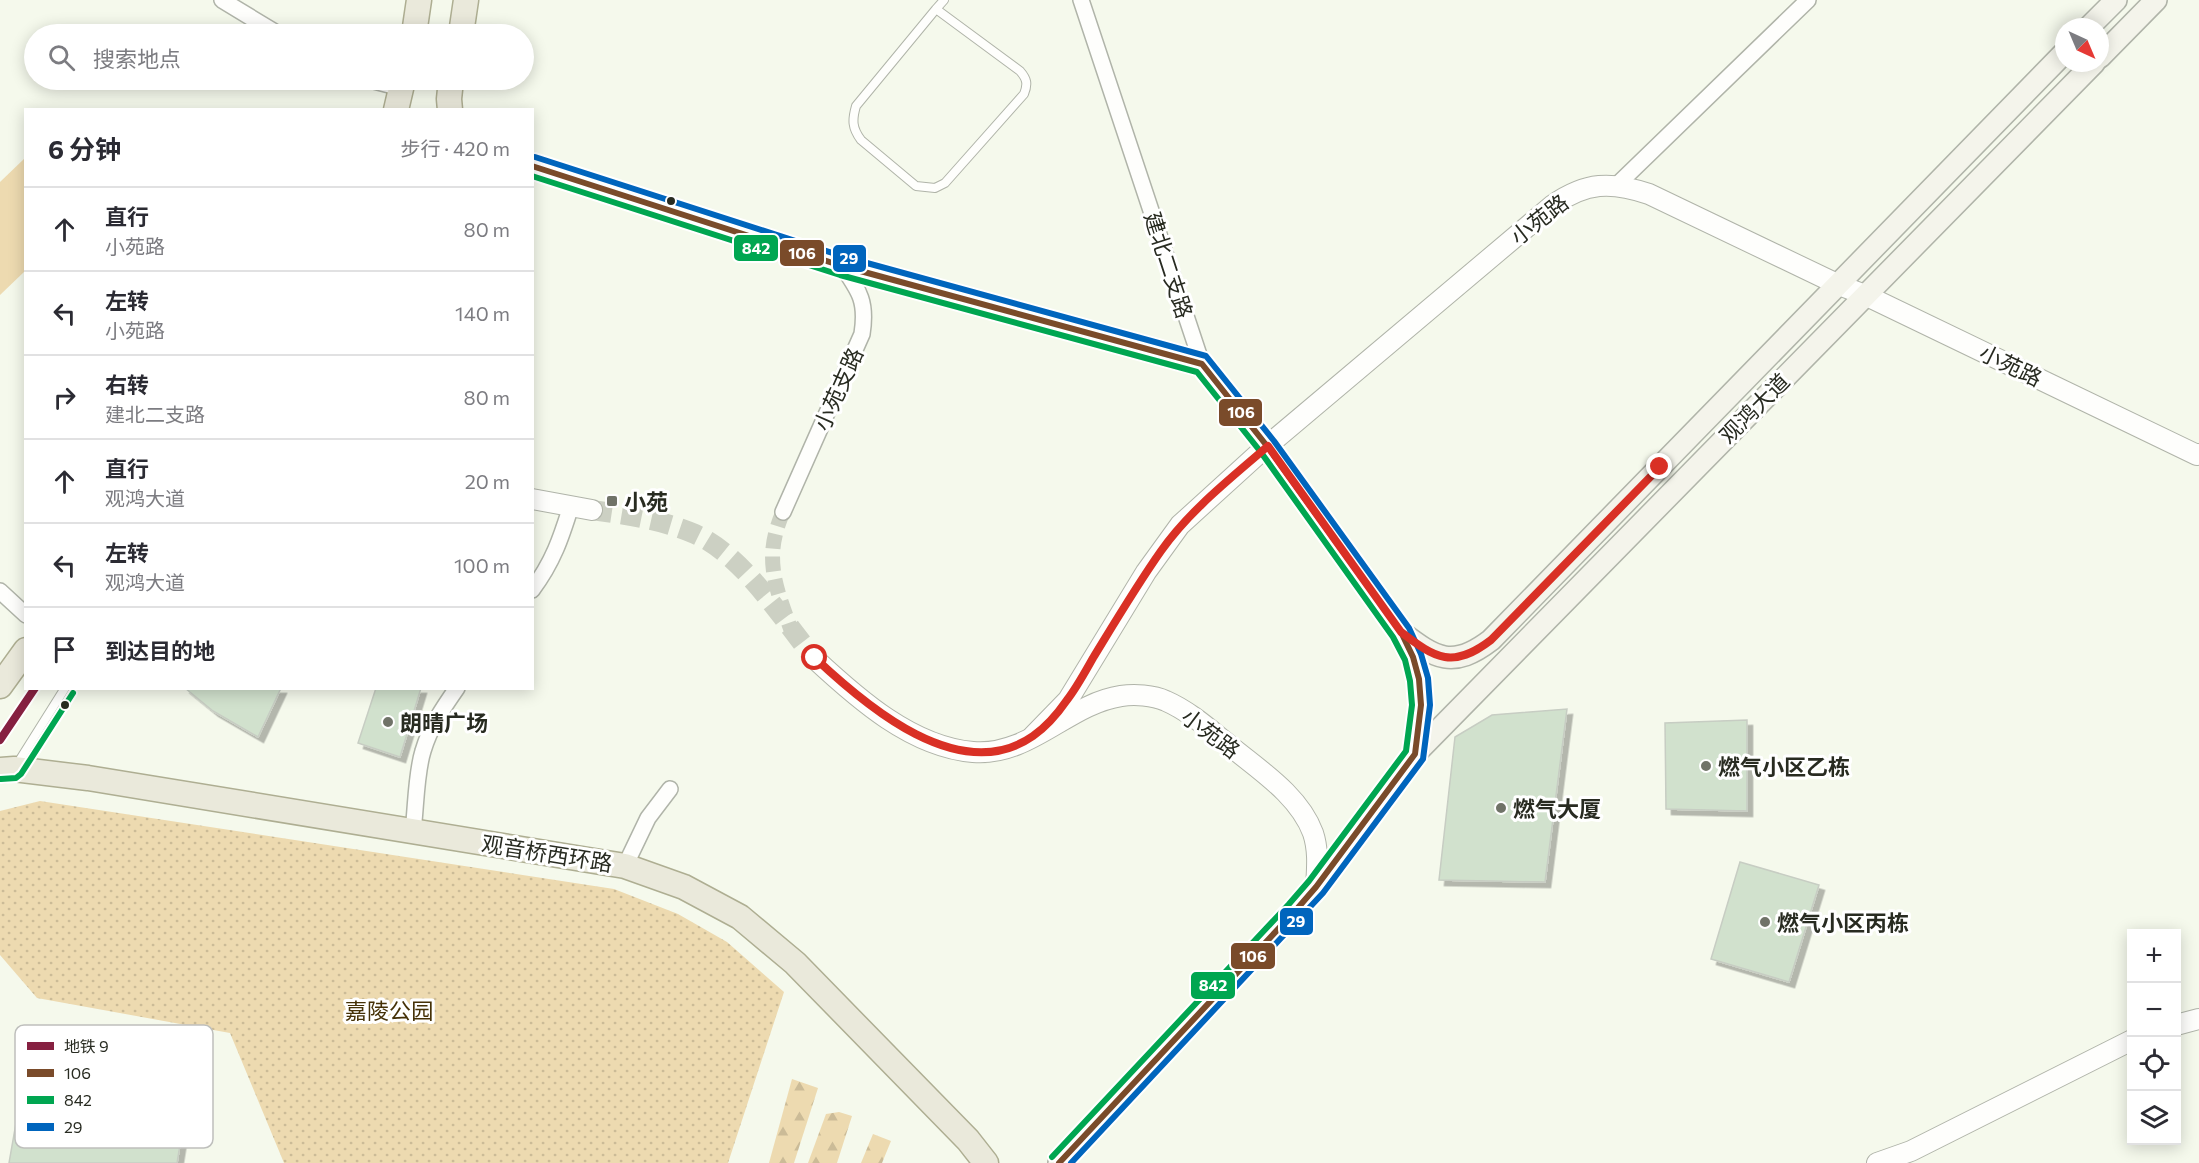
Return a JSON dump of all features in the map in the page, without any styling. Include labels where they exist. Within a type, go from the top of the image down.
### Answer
[{"type":"main road","points":[[415,24],[418,0]]},
{"type":"main road","points":[[462,24],[466,0]]},
{"type":"main road","points":[[2098,18],[2116,0]]},
{"type":"main road","points":[[2109,48],[2156,0]]},
{"type":"main road","name":"观鸿大道","points":[[1401,632],[1425,651],[1441,657],[1458,658],[1475,652],[1491,640],[2055,62]]},
{"type":"main road","name":"观鸿大道","points":[[1415,754],[2085,72]]},
{"type":"main road","points":[[449,90],[450,108]]},
{"type":"main road","name":"建北二支路","points":[[1059,1163],[1316,887],[1415,754],[1421,705],[1419,679],[1413,657],[1401,632]]},
{"type":"main road","points":[[0,686],[24,653]]},
{"type":"main road","name":"观音桥西环路","points":[[7,769],[88,778],[624,866],[684,887],[740,917],[795,963],[968,1140],[986,1163]]},
{"type":"street","points":[[222,0],[262,24]]},
{"type":"street","name":"建北二支路","points":[[1081,0],[1202,364],[1268,446],[1401,632]]},
{"type":"street","points":[[1617,185],[1808,0]]},
{"type":"street","points":[[534,167],[842,266],[1202,364]]},
{"type":"street","name":"小苑路","points":[[1033,736],[1068,700],[1146,572],[1180,525],[1268,446],[1552,205],[1568,194],[1583,188],[1617,185],[1649,194],[2199,454]]},
{"type":"street","name":"小苑支路","points":[[783,512],[862,334],[864,302],[842,266]]},
{"type":"street","points":[[534,499],[592,510]]},
{"type":"street","points":[[534,587],[549,567],[559,546],[571,506]]},
{"type":"street","points":[[0,591],[24,613]]},
{"type":"street","name":"小苑路","points":[[815,658],[893,723],[935,742],[975,752],[994,752],[1012,747],[1091,705],[1123,696],[1144,696],[1163,700],[1179,707],[1280,786],[1299,808],[1313,833],[1317,850],[1316,887]]},
{"type":"street","points":[[413,831],[422,753],[430,729],[456,690]]},
{"type":"street","points":[[624,866],[648,818],[670,789]]},
{"type":"street","points":[[2181,1024],[2199,1019]]},
{"type":"street","points":[[1877,1163],[1911,1151],[2127,1043]]},
{"type":"lane","points":[[936,9],[1020,71],[1026,78],[1027,86],[1023,94],[945,183],[935,188],[916,186],[861,140],[854,131],[853,120],[856,106],[936,9],[944,0]]},
{"type":"lane","points":[[7,769],[64,690]]},
{"type":"green space","points":[[24,159],[24,272],[0,295],[0,182]]},
{"type":"green space","name":"嘉陵公园","points":[[40,801],[614,889],[678,914],[727,942],[784,992],[728,1163],[284,1163],[230,1033],[213,1030],[213,1025],[186,1025],[37,998],[0,955],[0,811]]},
{"type":"green space","points":[[792,1079],[818,1088],[794,1163],[769,1163]]},
{"type":"green space","points":[[839,1112],[852,1116],[837,1163],[808,1163],[826,1114]]},
{"type":"green space","points":[[873,1134],[891,1141],[882,1163],[861,1163]]},
{"type":"building","points":[[187,690],[280,690],[258,737],[213,711]]},
{"type":"building","name":"朗晴广场","points":[[375,690],[420,690],[400,757],[358,743]]},
{"type":"building","name":"燃气大厦","points":[[1567,709],[1545,882],[1439,880],[1455,737],[1492,715]]},
{"type":"building","name":"燃气小区乙栋","points":[[1747,720],[1747,811],[1666,809],[1665,723]]},
{"type":"building","name":"燃气小区丙栋","points":[[1740,862],[1819,885],[1789,982],[1711,959]]},
{"type":"building","points":[[15,1129],[15,1148],[179,1148],[177,1163],[9,1163]]},
{"type":"tunnel","points":[[592,510],[670,525],[695,534],[713,544],[746,572],[815,659]]},
{"type":"tunnel","points":[[783,512],[777,528],[773,558],[776,585],[791,630]]},
{"type":"metro line","name":"9","points":[[0,740],[34,690]]},
{"type":"transit line","name":"29","points":[[535,157],[845,257],[1206,356],[1274,441],[1409,628],[1421,654],[1428,678],[1430,705],[1423,759],[1323,893],[1071,1163]]},
{"type":"transit line","name":"106","points":[[534,167],[842,266],[1202,364],[1267,446],[1401,632],[1413,657],[1419,679],[1421,705],[1415,754],[1316,887],[1296,910],[1059,1163]]},
{"type":"transit line","name":"842","points":[[534,177],[840,275],[1197,372],[1260,451],[1393,637],[1405,660],[1410,681],[1412,705],[1406,751],[1309,881],[1289,904],[1052,1157]]},
{"type":"transit line","name":"842","points":[[1,779],[16,778],[21,774],[73,693]]},
{"type":"place","name":"小苑","points":[[612,501]]},
{"type":"place","name":"朗晴广场","points":[[388,722]]},
{"type":"place","name":"燃气小区乙栋","points":[[1706,766]]},
{"type":"place","name":"燃气大厦","points":[[1501,808]]},
{"type":"place","name":"燃气小区丙栋","points":[[1765,922]]},
{"type":"route","points":[[815,658],[876,711],[913,733],[956,749],[975,752],[994,752],[1012,747],[1033,736],[1068,700],[1146,572],[1180,525],[1268,446],[1401,632],[1425,651],[1441,657],[1458,658],[1475,652],[1491,640],[1660,467]]}]
